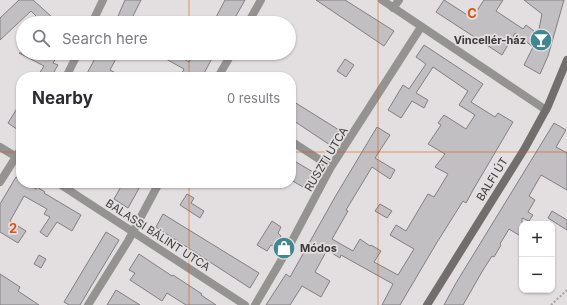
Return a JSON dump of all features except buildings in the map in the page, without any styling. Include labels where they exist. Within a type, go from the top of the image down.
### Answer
[{"type":"street","points":[[95,16],[103,0]]},
{"type":"street","points":[[252,16],[261,0]]},
{"type":"street","points":[[382,0],[546,110]]},
{"type":"street","points":[[394,8],[399,0]]},
{"type":"street","name":"RUSZTI UTCA","points":[[255,305],[285,254],[331,167],[421,27]]},
{"type":"street","points":[[68,72],[74,60]]},
{"type":"street","points":[[221,72],[228,60]]},
{"type":"street","name":"BALFI ÚT","points":[[427,305],[525,148],[546,110],[567,60]]},
{"type":"street","points":[[296,144],[331,167]]},
{"type":"street","points":[[0,147],[16,153]]},
{"type":"street","points":[[0,182],[16,160]]},
{"type":"street","name":"BALASSI BÁLINT UTCA","points":[[66,188],[245,305]]},
{"type":"street","points":[[88,305],[133,232],[156,188]]},
{"type":"path","points":[[551,305],[567,290]]},
{"type":"place","name":"Vincellér-ház","points":[[541,40]]},
{"type":"place","name":"Módos","points":[[284,248]]}]
